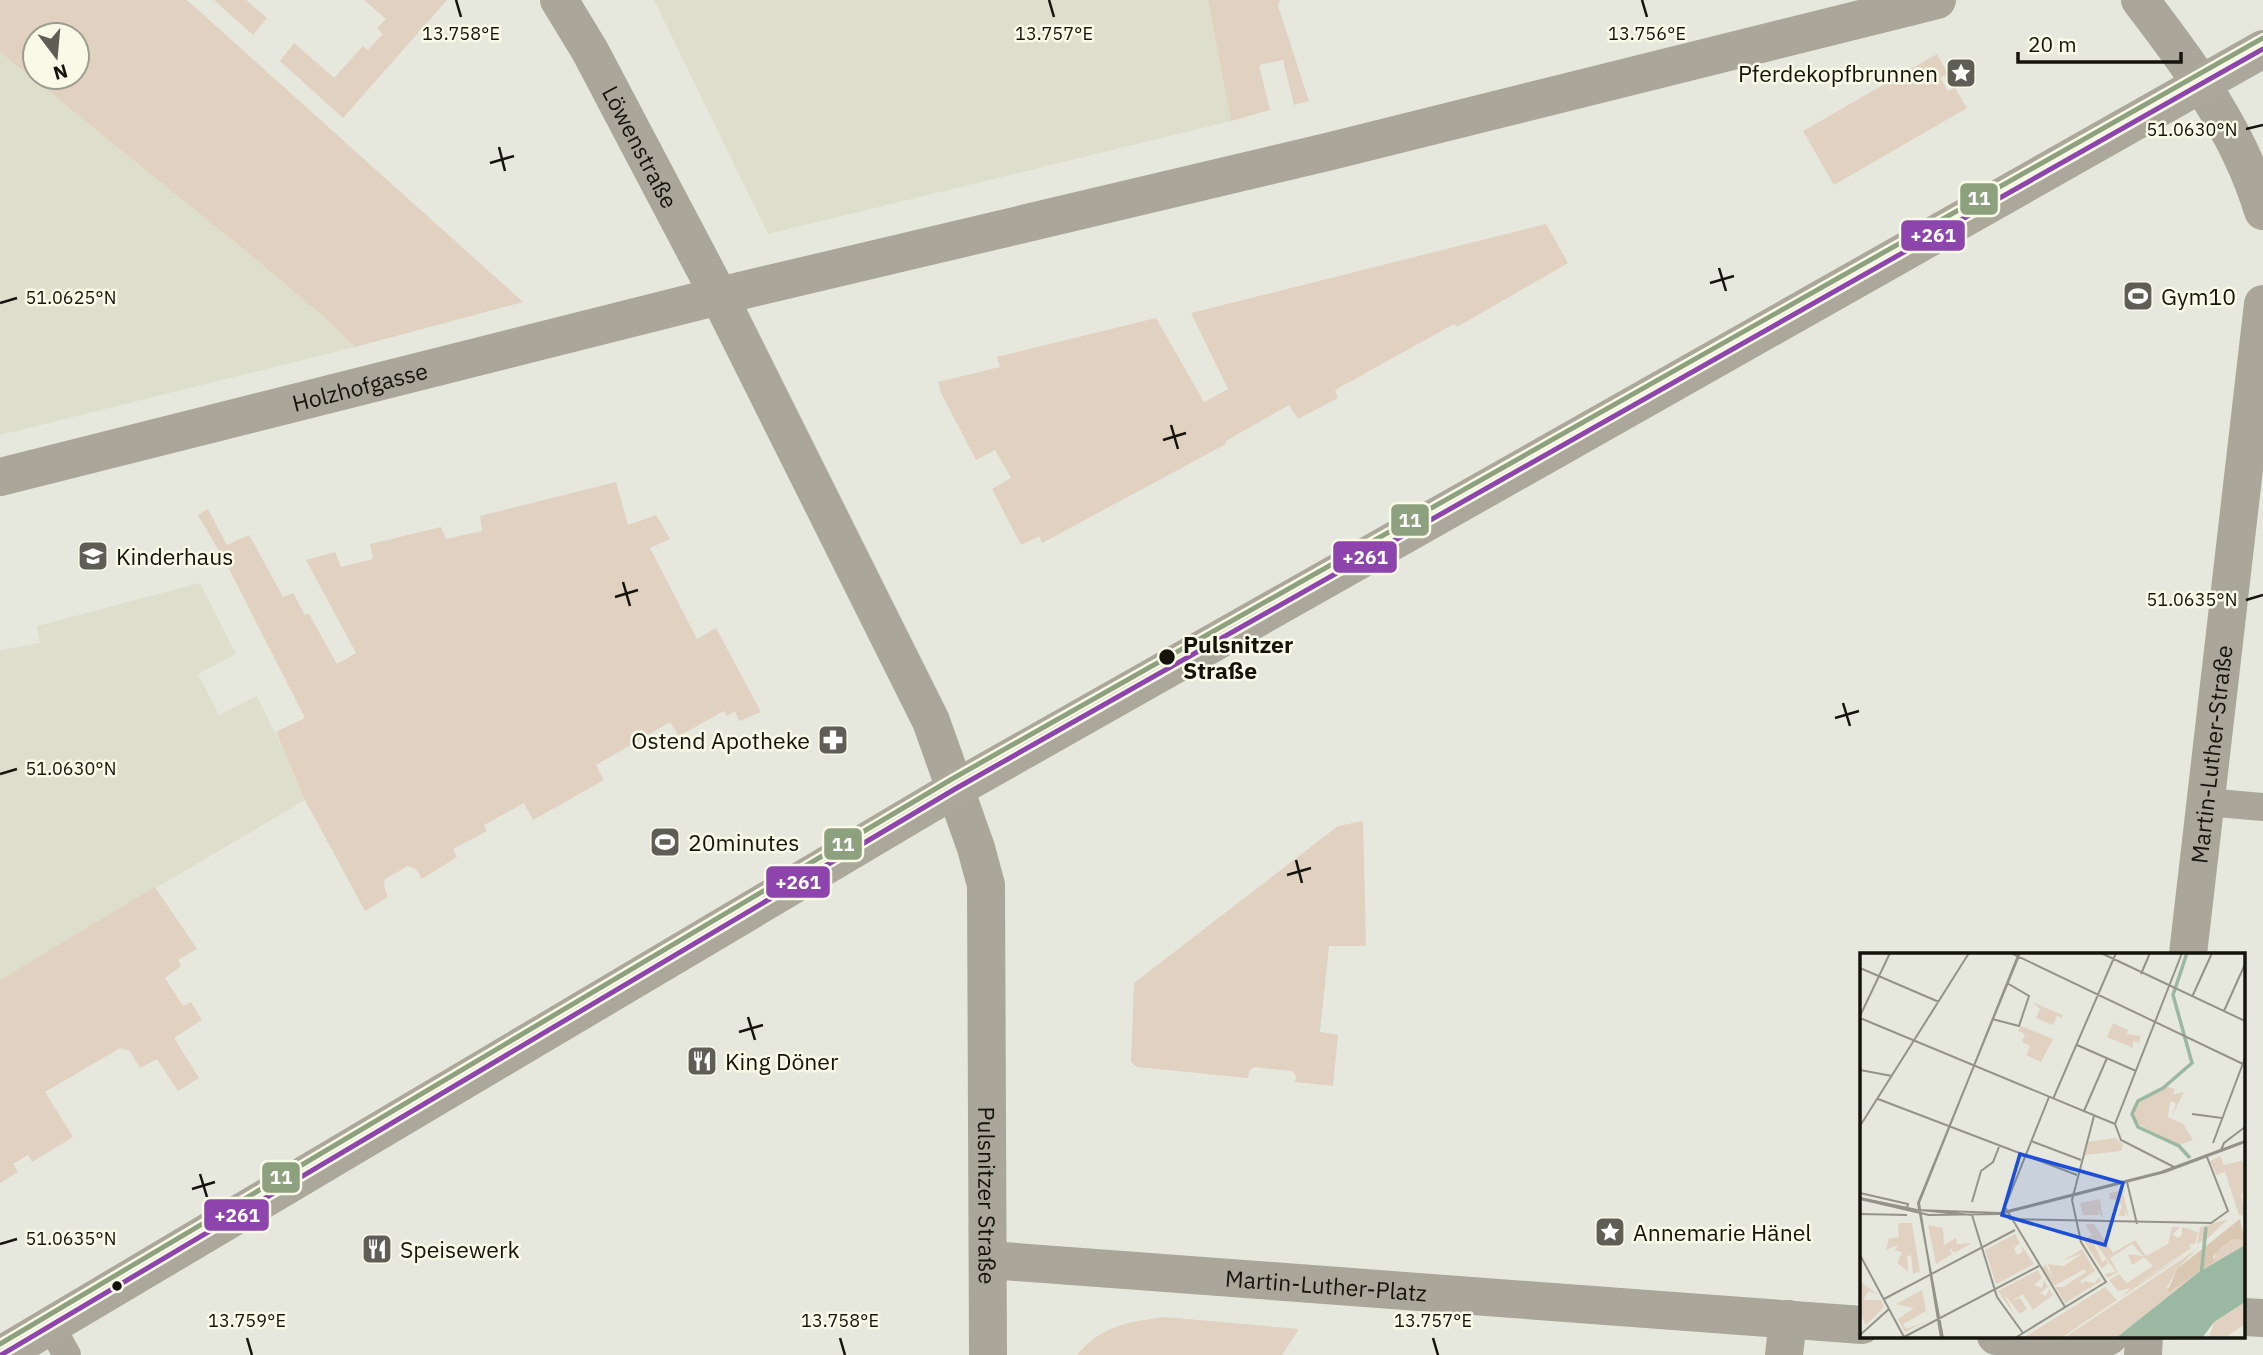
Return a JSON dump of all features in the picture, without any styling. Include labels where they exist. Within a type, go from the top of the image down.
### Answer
[{"type":"main road","points":[[1,1355],[59,1340],[955,789],[2263,50]]},
{"type":"street","name":"Löwenstraße","points":[[559,0],[590,51],[719,296],[931,721],[955,789]]},
{"type":"street","name":"Holzhofgasse","points":[[0,477],[719,296],[1331,151],[1937,0]]},
{"type":"street","points":[[2140,0],[2202,84],[2235,141],[2254,182],[2263,211]]},
{"type":"street","name":"Martin-Luther-Straße","points":[[2188,953],[2263,304]]},
{"type":"street","name":"Pulsnitzer Straße","points":[[955,789],[986,885],[988,1355]]},
{"type":"street","name":"Martin-Luther-Platz","points":[[989,1261],[1786,1337],[1860,1325]]},
{"type":"street","points":[[2024,1338],[2094,1343],[2105,1338]]},
{"type":"lane","points":[[2206,802],[2263,807]]},
{"type":"shaded area","points":[[0,0],[187,0],[523,302],[355,347],[258,261],[48,91],[91,91],[91,21],[21,21],[21,69],[0,52]]},
{"type":"shaded area","points":[[214,0],[246,0],[267,18],[253,35]]},
{"type":"shaded area","points":[[364,0],[447,0],[343,118],[280,61],[294,43],[334,78],[363,46],[368,50],[383,34],[377,28],[386,19]]},
{"type":"shaded area","points":[[654,0],[1208,0],[1231,121],[768,234]]},
{"type":"shaded area","points":[[1208,0],[1280,0],[1278,6],[1309,101],[1294,105],[1283,60],[1259,65],[1270,110],[1231,121]]},
{"type":"shaded area","points":[[0,52],[21,69],[21,91],[48,91],[258,261],[355,347],[0,435]]},
{"type":"shaded area","points":[[1937,54],[1948,74],[1940,78],[1948,91],[1955,88],[1967,108],[1834,185],[1803,131]]},
{"type":"shaded area","points":[[1546,224],[1568,263],[1457,327],[1454,324],[1335,390],[1338,398],[1298,419],[1289,405],[1226,441],[1226,444],[1042,543],[1039,536],[1021,545],[992,489],[1011,478],[995,450],[976,460],[941,393],[938,382],[1000,367],[997,357],[1156,318],[1204,402],[1228,389],[1191,313]]},
{"type":"shaded area","points":[[616,482],[628,525],[656,515],[670,539],[650,548],[697,639],[716,628],[761,712],[739,721],[735,711],[727,716],[724,711],[679,736],[670,722],[596,765],[604,780],[533,820],[524,803],[484,825],[487,831],[453,849],[457,857],[422,879],[416,869],[408,866],[385,879],[384,886],[388,897],[365,911],[305,800],[276,732],[305,718],[226,563],[198,515],[208,509],[227,545],[249,535],[283,597],[293,593],[305,615],[309,614],[337,664],[356,653],[306,560],[335,552],[341,567],[373,559],[370,544],[441,527],[446,539],[482,531],[480,516]]},
{"type":"shaded area","points":[[200,583],[236,654],[198,674],[219,715],[257,696],[305,800],[0,980],[0,650],[40,643],[37,626]]},
{"type":"shaded area","points":[[1363,821],[1366,946],[1329,946],[1320,1032],[1338,1035],[1333,1086],[1295,1082],[1296,1076],[1292,1071],[1254,1067],[1249,1071],[1248,1078],[1137,1067],[1131,1062],[1134,983],[1338,826]]},
{"type":"shaded area","points":[[155,887],[197,949],[178,960],[181,966],[165,978],[183,1006],[191,1002],[202,1020],[174,1038],[199,1078],[178,1091],[157,1059],[140,1068],[130,1051],[120,1048],[45,1092],[73,1137],[32,1162],[28,1155],[13,1164],[18,1172],[0,1183],[0,980]]},
{"type":"shaded area","points":[[1165,1317],[1299,1329],[1282,1355],[1077,1355],[1106,1331],[1128,1323]]},
{"type":"transit line","name":"11","points":[[0,1344],[952,779],[2263,38]]},
{"type":"transit line","name":"+261","points":[[1,1355],[955,789],[2263,49]]},
{"type":"place","name":"Pferdekopfbrunnen","points":[[1961,73]]},
{"type":"place","name":"Gym10","points":[[2138,296]]},
{"type":"place","name":"Kinderhaus","points":[[93,556]]},
{"type":"place","name":"Pulsnitzer Straße","points":[[1167,657]]},
{"type":"place","name":"Ostend Apotheke","points":[[833,740]]},
{"type":"place","name":"20minutes","points":[[665,842]]},
{"type":"place","name":"King Döner","points":[[702,1061]]},
{"type":"place","name":"Annemarie Hänel","points":[[1610,1232]]},
{"type":"place","name":"Speisewerk","points":[[377,1249]]}]
